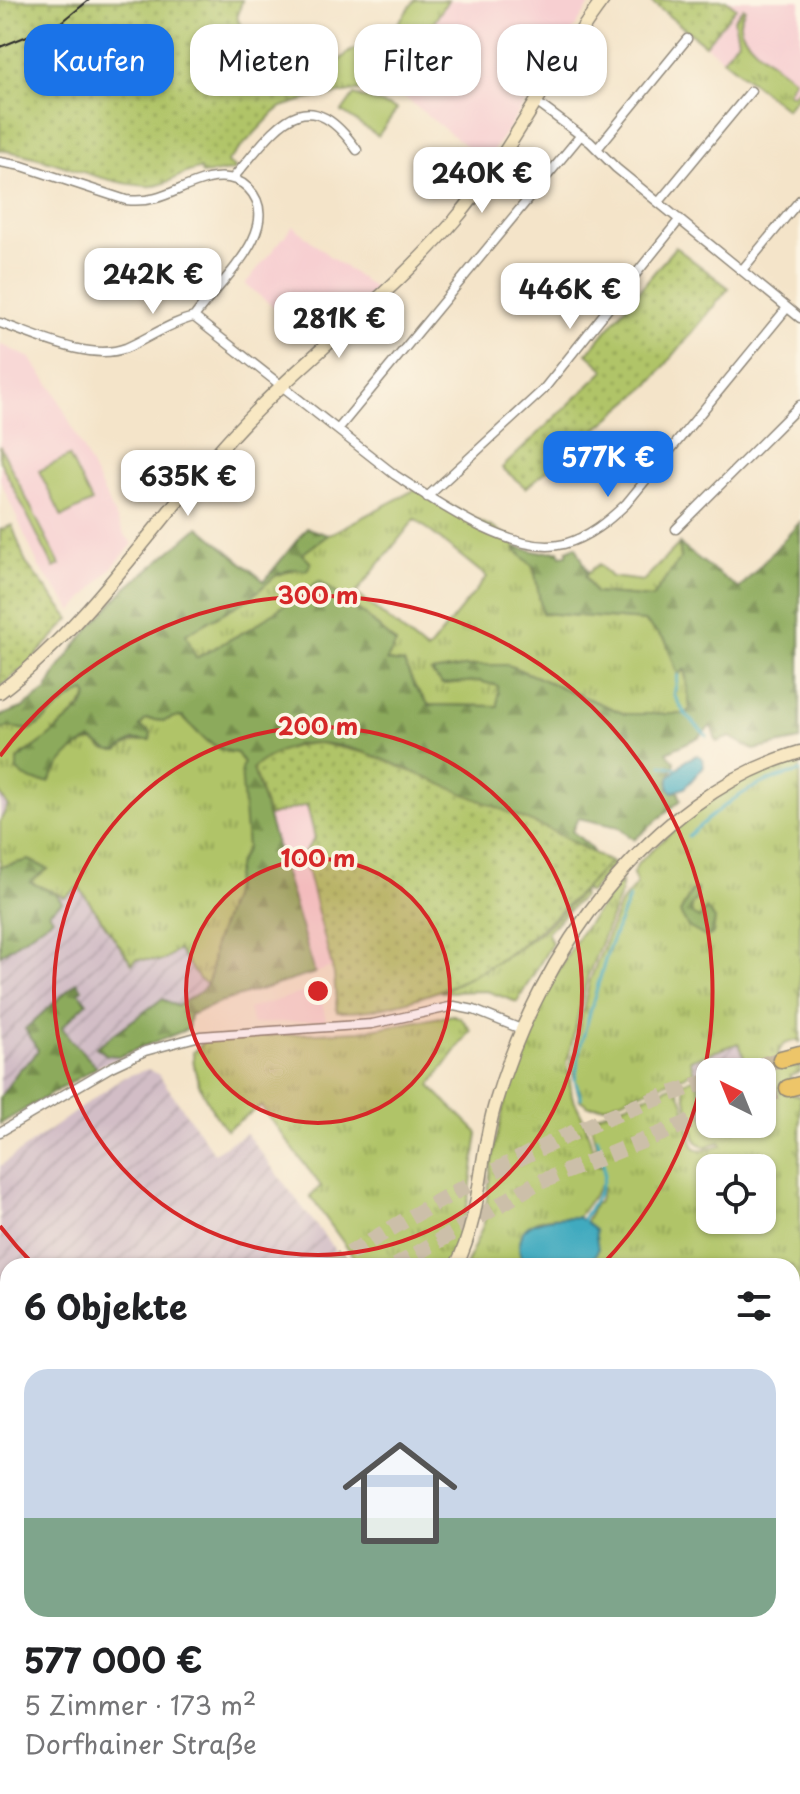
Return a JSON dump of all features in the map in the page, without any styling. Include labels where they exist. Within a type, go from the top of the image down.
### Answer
[{"type":"highway","points":[[781,1059],[800,1054]]},
{"type":"street","points":[[0,692],[77,620],[224,445],[384,294],[454,221],[492,172],[603,0]]},
{"type":"street","points":[[597,149],[687,39]]},
{"type":"street","points":[[659,202],[751,91]]},
{"type":"street","points":[[536,102],[581,135],[800,318]]},
{"type":"street","points":[[233,178],[278,127],[300,113],[323,115],[342,129],[357,150]]},
{"type":"street","points":[[339,428],[581,135]]},
{"type":"street","points":[[0,162],[140,202],[159,199],[207,179],[233,178],[256,197],[260,209],[259,228],[248,249],[194,317],[180,320],[125,348],[103,353],[82,350],[0,323]]},
{"type":"street","points":[[742,270],[800,200]]},
{"type":"street","points":[[427,497],[543,390],[680,219]]},
{"type":"street","points":[[194,317],[427,497],[493,531],[524,542],[556,545],[578,539],[605,524],[626,504],[787,308]]},
{"type":"street","points":[[676,529],[800,405]]},
{"type":"street","points":[[459,1258],[474,1216],[492,1114],[521,1029],[580,925],[653,841],[706,797],[759,766],[800,752]]},
{"type":"street","points":[[0,1132],[111,1067],[145,1051],[200,1036],[372,1024],[454,1006],[474,1010],[521,1029]]},
{"type":"shaded area","points":[[437,0],[593,0],[577,24],[497,24],[497,96],[530,96],[486,162],[403,96],[481,96],[481,24],[423,24]]},
{"type":"shaded area","points":[[726,0],[800,0],[800,93],[786,109],[705,45],[735,8]]},
{"type":"shaded area","points":[[293,226],[376,289],[318,343],[245,284]]},
{"type":"shaded area","points":[[0,344],[30,358],[55,392],[124,534],[133,544],[73,611],[39,567],[0,480]]},
{"type":"shaded area","points":[[0,722],[268,816],[315,973],[227,1000],[190,1015],[188,1029],[97,1067],[0,1124]]},
{"type":"shaded area","points":[[307,804],[315,838],[303,854],[332,967],[315,973],[268,816]]},
{"type":"shaded area","points":[[319,988],[326,1020],[253,1024],[248,1009]]},
{"type":"shaded area","points":[[739,1043],[744,1058],[696,1058],[696,1078],[690,1060]]},
{"type":"shaded area","points":[[148,1069],[159,1075],[214,1153],[246,1133],[341,1258],[0,1258],[0,1166],[122,1078]]},
{"type":"green space","points":[[0,0],[242,0],[237,18],[240,24],[190,24],[190,96],[310,98],[282,107],[274,113],[227,162],[235,169],[232,171],[202,174],[200,169],[154,186],[110,180],[0,150]]},
{"type":"green space","points":[[218,0],[242,0],[237,18],[240,24],[233,24]]},
{"type":"green space","points":[[415,0],[448,0],[433,24],[397,24]]},
{"type":"green space","points":[[649,0],[726,0],[736,8],[705,45]]},
{"type":"green space","points":[[743,8],[740,22],[746,37],[761,54],[794,79],[787,92],[792,95],[800,86],[800,93],[786,109],[723,59],[738,40],[734,19]]},
{"type":"green space","points":[[354,50],[354,91],[338,94],[338,62]]},
{"type":"green space","points":[[354,95],[397,109],[378,136],[342,112]]},
{"type":"green space","points":[[278,96],[328,96],[283,104]]},
{"type":"green space","points":[[675,247],[729,288],[649,385],[526,488],[502,468],[605,370],[587,354]]},
{"type":"green space","points":[[0,446],[60,565],[54,568],[0,461]]},
{"type":"green space","points":[[69,456],[92,502],[62,517],[39,471]]},
{"type":"green space","points":[[416,489],[515,539],[515,550],[534,567],[542,613],[644,621],[666,641],[678,674],[684,668],[690,709],[685,714],[625,714],[508,665],[477,665],[431,672],[442,684],[479,681],[499,686],[498,706],[429,705],[415,687],[404,663],[386,661],[396,643],[320,581],[253,627],[196,658],[185,634],[250,598],[275,576],[311,563],[301,554],[328,535]],"holes":[[[415,519],[487,577],[427,651],[356,593]]]},
{"type":"green space","points":[[800,522],[800,740],[754,750],[730,737],[717,742],[711,726],[699,737],[667,752],[675,763],[668,782],[673,792],[678,791],[681,800],[634,840],[618,827],[578,818],[572,831],[594,853],[367,753],[314,743],[282,750],[253,768],[315,973],[227,1000],[190,1015],[188,1029],[120,1056],[107,1055],[96,1047],[162,999],[177,1006],[207,984],[214,945],[231,898],[238,863],[247,848],[241,768],[244,763],[237,753],[207,740],[183,717],[164,721],[146,719],[140,726],[151,733],[150,740],[133,740],[118,751],[110,751],[91,740],[66,757],[49,782],[35,781],[17,770],[17,760],[82,708],[88,696],[85,692],[75,696],[29,730],[8,727],[0,730],[0,716],[22,708],[46,691],[58,669],[88,630],[123,591],[199,527],[264,581],[307,528],[328,535],[302,554],[311,563],[307,570],[291,569],[275,576],[250,598],[186,634],[196,658],[253,627],[319,581],[364,614],[396,644],[386,661],[404,663],[415,687],[429,705],[498,706],[498,686],[479,681],[442,684],[431,672],[477,665],[508,665],[625,714],[685,714],[690,709],[685,669],[678,675],[666,641],[644,621],[542,613],[534,567],[517,552],[517,547],[538,552],[559,551],[561,556],[567,555],[567,550],[576,546],[588,572],[585,576],[595,593],[652,598],[681,557],[679,544],[739,589]]},
{"type":"green space","points":[[12,525],[26,563],[70,619],[29,663],[0,687],[0,530]]},
{"type":"green space","points":[[679,544],[681,557],[653,598],[595,593],[585,575],[599,564],[611,577],[643,581]]},
{"type":"green space","points":[[85,692],[88,696],[72,716],[17,759],[17,770],[49,782],[62,761],[79,746],[95,741],[107,750],[118,749],[142,741],[140,726],[146,719],[164,721],[174,717],[182,717],[207,742],[224,751],[237,753],[244,764],[247,848],[238,863],[231,898],[214,945],[207,984],[199,979],[178,950],[162,961],[137,959],[132,964],[79,887],[65,897],[29,882],[47,870],[29,860],[0,867],[0,821],[8,806],[0,794],[0,730],[36,727],[68,698]]},
{"type":"green space","points":[[319,743],[366,753],[396,765],[548,829],[610,862],[541,929],[493,964],[466,979],[437,992],[396,1004],[363,1011],[337,1012],[334,975],[303,854],[315,838],[307,805],[268,816],[253,768],[284,750]]},
{"type":"green space","points":[[800,756],[800,1042],[785,1044],[778,1055],[791,1067],[800,1066],[800,1072],[790,1076],[792,1094],[800,1096],[800,1258],[590,1258],[586,1221],[595,1203],[598,1203],[603,1188],[601,1185],[578,1217],[544,1219],[530,1225],[520,1240],[529,1258],[469,1258],[484,1223],[491,1164],[505,1101],[501,1100],[535,1010],[581,932],[621,881],[621,892],[587,978],[567,1063],[572,1096],[585,1122],[597,1165],[601,1166],[591,1126],[594,1116],[676,1084],[684,1104],[693,1146],[700,1151],[722,1146],[720,1142],[704,1147],[696,1141],[682,1082],[696,1078],[696,1138],[776,1138],[776,1058],[744,1058],[739,1043],[690,1060],[694,1072],[605,1106],[589,1106],[580,1100],[571,1066],[590,980],[620,904],[637,884],[633,874],[638,863],[690,815],[736,784]]},
{"type":"green space","points":[[29,860],[48,869],[30,882],[56,894],[62,902],[49,912],[53,918],[0,955],[0,867]]},
{"type":"green space","points":[[610,862],[614,864],[590,893],[583,890]]},
{"type":"green space","points":[[697,889],[696,900],[691,905],[692,914],[699,918],[706,909],[715,919],[713,934],[706,937],[688,927],[680,913],[692,890]]},
{"type":"green space","points":[[583,891],[582,897],[547,932],[552,943],[517,1002],[487,991],[440,992],[526,943]]},
{"type":"green space","points":[[77,982],[82,989],[79,992],[87,1003],[62,1027],[97,1067],[0,1124],[0,1097],[38,1050],[25,1029]]},
{"type":"green space","points":[[453,1015],[461,1018],[471,1030],[430,1086],[478,1133],[468,1201],[460,1235],[450,1258],[354,1258],[310,1196],[321,1186],[261,1106],[226,1130],[208,1103],[196,1074],[193,1052],[204,1041],[360,1031]]},
{"type":"water","points":[[697,755],[702,758],[704,766],[685,788],[673,792],[669,788],[669,778],[684,761]]},
{"type":"water","points":[[578,1217],[595,1230],[598,1249],[594,1258],[521,1258],[519,1245],[527,1227],[535,1222]]},
{"type":"waterway","points":[[678,675],[674,695],[685,714],[707,736]]},
{"type":"waterway","points":[[662,765],[676,768]]},
{"type":"waterway","points":[[688,836],[740,795],[782,776],[800,772]]},
{"type":"waterway","points":[[581,1098],[575,1080],[581,1044],[608,950],[629,898]]},
{"type":"waterway","points":[[584,1222],[603,1180],[603,1162],[597,1137]]},
{"type":"tunnel","points":[[776,1061],[781,1059]]},
{"type":"tunnel","points":[[342,1258],[514,1161],[610,1117],[696,1086]]},
{"type":"tunnel","points":[[776,1092],[788,1088]]},
{"type":"tunnel","points":[[410,1258],[535,1184],[696,1120]]},
{"type":"tram line","points":[[0,47],[62,22],[89,0]]}]
